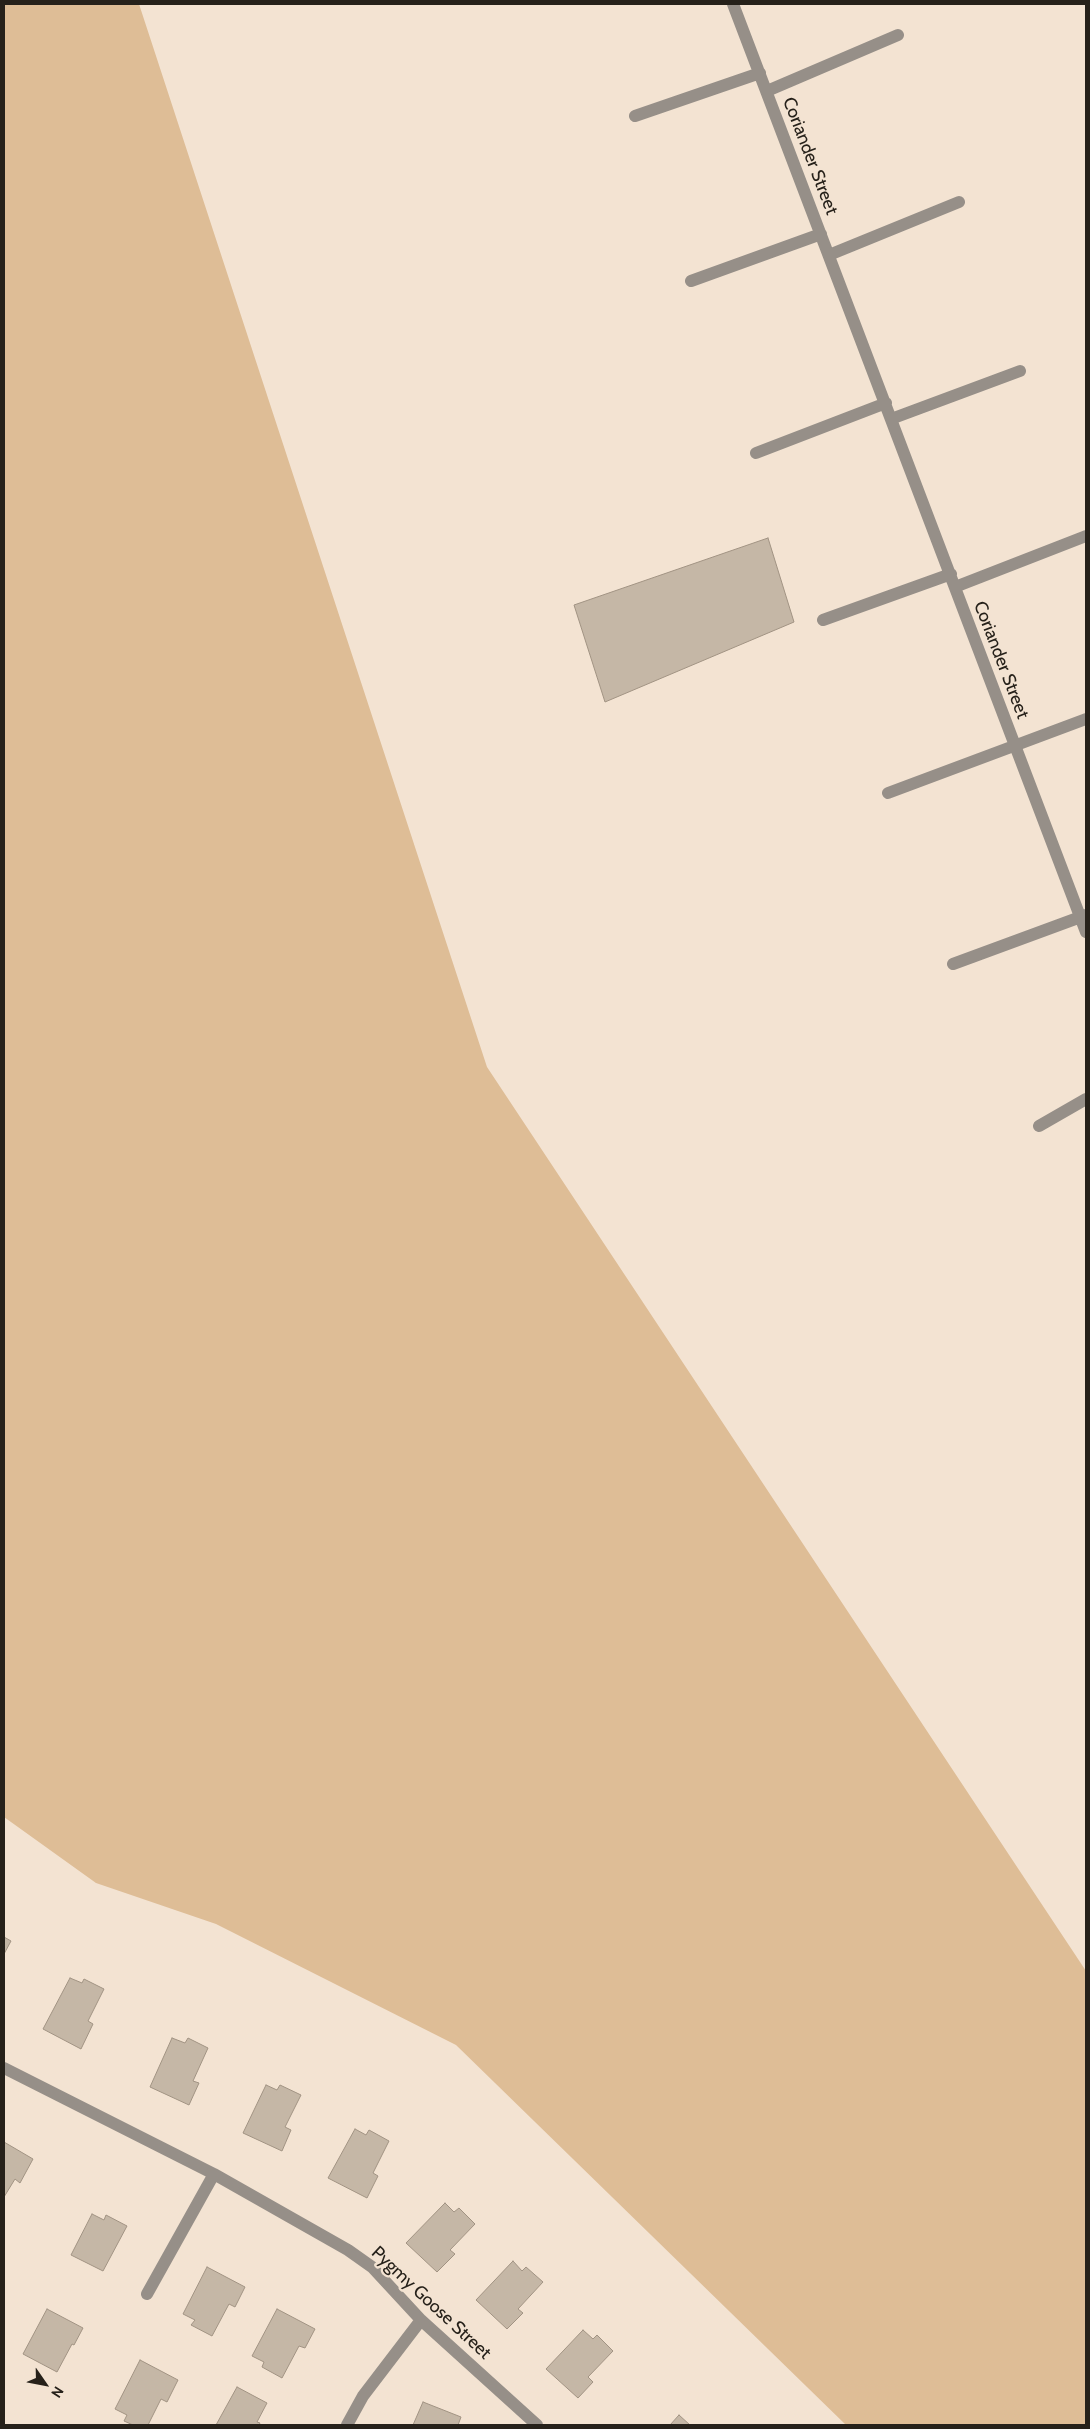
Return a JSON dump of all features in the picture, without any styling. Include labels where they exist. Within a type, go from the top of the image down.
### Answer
[{"type":"street","name":"Coriander Street","points":[[733,4],[1015,744],[1083,916],[1086,932]]},
{"type":"street","name":"Coriander Street","points":[[766,91],[898,35]]},
{"type":"street","points":[[635,116],[760,73]]},
{"type":"street","points":[[829,255],[959,202]]},
{"type":"street","name":"Coriander Street","points":[[691,281],[821,234]]},
{"type":"street","points":[[892,419],[1020,371]]},
{"type":"street","points":[[756,453],[886,403]]},
{"type":"street","name":"Coriander Street","points":[[955,587],[1086,536]]},
{"type":"street","points":[[823,620],[951,574]]},
{"type":"street","name":"Coriander Street","points":[[888,793],[1086,719]]},
{"type":"street","points":[[953,964],[1083,916]]},
{"type":"street","points":[[1039,1126],[1086,1099]]},
{"type":"street","name":"Pygmy Goose Street","points":[[4,2068],[214,2174],[354,2254],[372,2267],[422,2320],[537,2425]]},
{"type":"street","points":[[147,2294],[214,2174]]},
{"type":"street","points":[[347,2425],[363,2396],[422,2320]]},
{"type":"shaded area","points":[[4,4],[139,4],[487,1067],[1086,1971],[1086,2425],[846,2425],[456,2045],[216,1924],[96,1883],[4,1817]]},
{"type":"building","points":[[768,538],[794,622],[605,702],[574,605]]},
{"type":"building","points":[[4,1937],[11,1941],[4,1954]]},
{"type":"building","points":[[70,1978],[82,1983],[84,1979],[104,1989],[88,2021],[93,2024],[81,2049],[43,2029]]},
{"type":"building","points":[[172,2038],[185,2043],[188,2038],[208,2048],[193,2081],[199,2083],[189,2105],[150,2087]]},
{"type":"building","points":[[266,2085],[277,2090],[280,2085],[301,2095],[285,2127],[291,2130],[282,2151],[243,2133]]},
{"type":"building","points":[[355,2129],[366,2135],[369,2130],[389,2141],[373,2173],[378,2176],[367,2198],[328,2178]]},
{"type":"building","points":[[4,2142],[33,2159],[20,2183],[15,2179],[4,2197]]},
{"type":"building","points":[[445,2203],[454,2212],[459,2208],[475,2224],[450,2250],[455,2254],[437,2272],[406,2243]]},
{"type":"building","points":[[92,2214],[104,2220],[106,2215],[127,2226],[103,2271],[71,2255]]},
{"type":"building","points":[[513,2261],[522,2271],[526,2267],[543,2282],[518,2309],[523,2313],[507,2329],[476,2300]]},
{"type":"building","points":[[207,2267],[245,2287],[235,2307],[229,2304],[212,2336],[191,2325],[195,2320],[183,2314]]},
{"type":"building","points":[[47,2309],[83,2328],[57,2372],[23,2354]]},
{"type":"building","points":[[277,2309],[315,2329],[305,2348],[299,2346],[282,2378],[262,2367],[264,2362],[252,2356]]},
{"type":"building","points":[[583,2330],[593,2339],[597,2335],[613,2351],[588,2377],[593,2382],[578,2398],[546,2369]]},
{"type":"building","points":[[140,2360],[178,2380],[167,2402],[161,2399],[148,2425],[133,2425],[124,2421],[127,2415],[115,2409]]},
{"type":"building","points":[[237,2387],[267,2403],[257,2422],[260,2423],[259,2425],[216,2425]]},
{"type":"building","points":[[423,2402],[461,2417],[458,2425],[413,2425]]},
{"type":"building","points":[[679,2415],[690,2425],[670,2425]]}]
